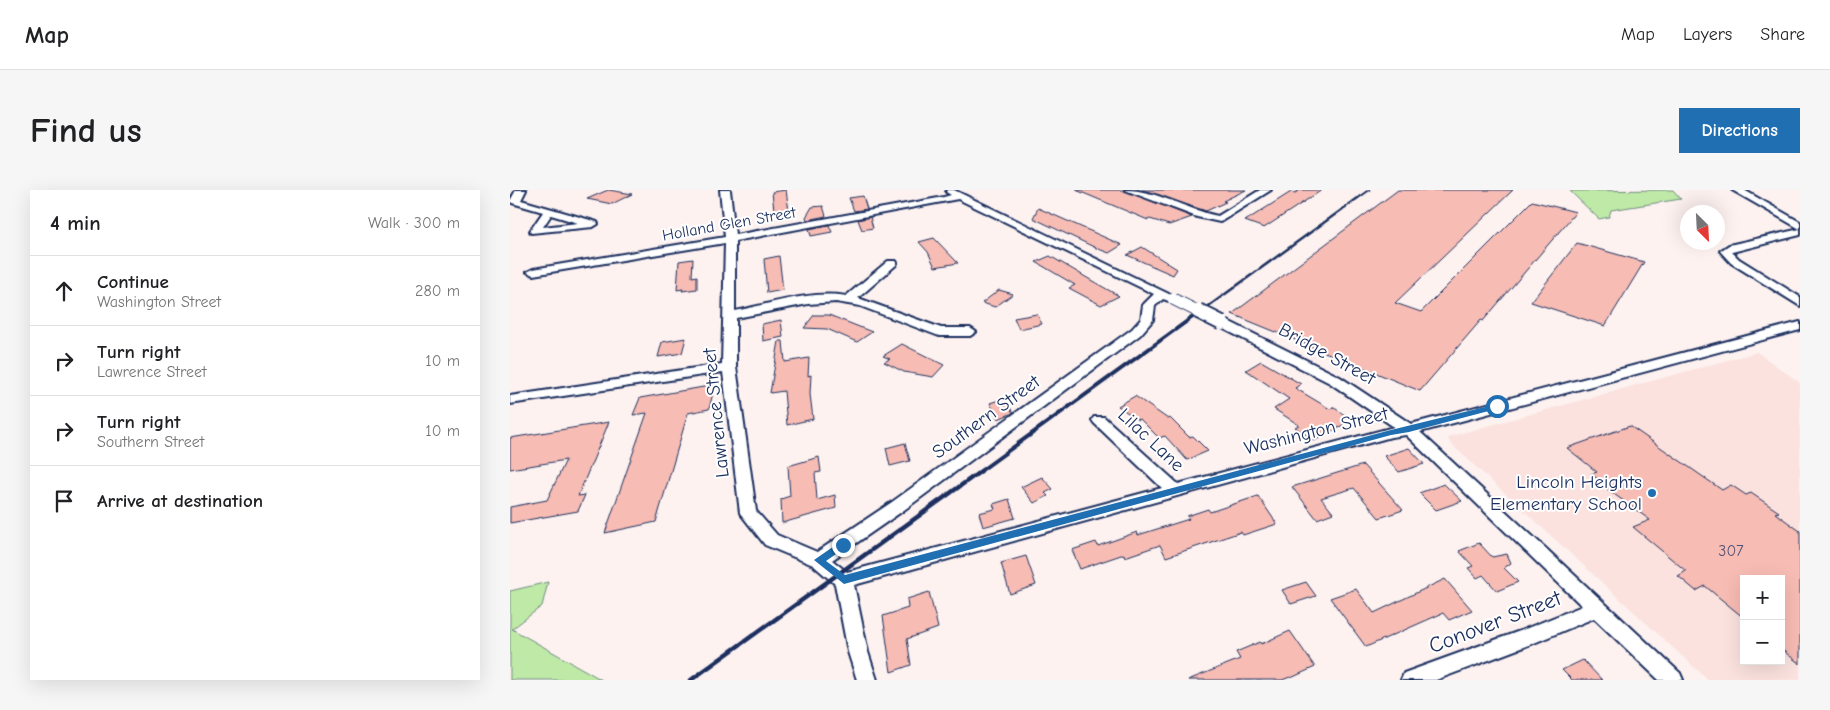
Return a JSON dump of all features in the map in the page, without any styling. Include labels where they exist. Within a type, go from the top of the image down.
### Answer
[{"type":"street","points":[[521,190],[516,201],[549,210],[593,224],[535,231],[549,210]]},
{"type":"street","name":"Lawrence Street","points":[[725,190],[730,240],[729,367],[748,513],[771,540],[819,560],[844,580]]},
{"type":"street","name":"Bridge Street","points":[[947,190],[1335,380],[1409,430],[1673,680]]},
{"type":"street","points":[[1130,190],[1200,215],[1220,219],[1266,190]]},
{"type":"street","points":[[1737,190],[1800,226]]},
{"type":"street","name":"Holland Glen Street","points":[[533,272],[730,240],[959,196]]},
{"type":"street","points":[[1800,232],[1733,247],[1725,251],[1735,261],[1800,302]]},
{"type":"street","points":[[850,299],[892,263]]},
{"type":"street","name":"Southern Street","points":[[819,560],[898,506],[1136,332],[1147,320],[1149,305],[1167,297]]},
{"type":"street","points":[[728,316],[808,300],[850,299],[938,332],[970,332]]},
{"type":"street","name":"Washington Street","points":[[844,580],[1391,432],[1409,430],[1800,326]]},
{"type":"street","points":[[510,400],[729,367]]},
{"type":"street","name":"Lilac Lane","points":[[1099,420],[1175,490]]},
{"type":"street","points":[[844,580],[858,652],[867,680]]},
{"type":"street","name":"Conover Street","points":[[1411,680],[1527,637],[1596,608]]},
{"type":"shaded area","name":"Lincoln Heights Elementary School","points":[[1757,352],[1800,383],[1800,680],[1708,680],[1451,444],[1448,439],[1451,436]]},
{"type":"green space","points":[[1673,190],[1681,199],[1611,210],[1609,217],[1599,219],[1570,191]]},
{"type":"green space","points":[[548,582],[542,606],[512,629],[602,680],[510,680],[510,591]]},
{"type":"building","points":[[608,190],[632,194],[612,204],[587,199]]},
{"type":"building","points":[[786,190],[789,211],[781,213],[774,210],[772,192]]},
{"type":"building","points":[[1076,190],[1123,190],[1192,217],[1169,225],[1148,220]]},
{"type":"building","points":[[1142,190],[1246,190],[1206,211]]},
{"type":"building","points":[[1300,190],[1322,190],[1264,228],[1245,221],[1291,192],[1295,193]]},
{"type":"building","points":[[1398,190],[1513,190],[1395,303],[1421,312],[1532,201],[1576,212],[1483,321],[1481,320],[1420,391],[1232,314]]},
{"type":"building","points":[[863,196],[867,209],[854,211],[849,198]]},
{"type":"building","points":[[823,206],[826,216],[807,220],[806,217],[812,207]]},
{"type":"building","points":[[1038,208],[1122,245],[1109,253],[1096,248],[1033,218]]},
{"type":"building","points":[[870,217],[873,228],[862,230],[858,220]]},
{"type":"building","points":[[829,225],[832,232],[811,236],[809,229]]},
{"type":"building","points":[[934,238],[958,263],[935,267],[928,252],[919,242]]},
{"type":"building","points":[[1577,243],[1644,262],[1605,326],[1531,302]]},
{"type":"building","points":[[1142,247],[1177,269],[1173,275],[1127,255]]},
{"type":"building","points":[[779,256],[783,290],[767,293],[764,259]]},
{"type":"building","points":[[1050,256],[1119,296],[1101,305],[1069,288],[1075,285],[1036,262]]},
{"type":"building","points":[[693,259],[692,277],[697,276],[697,289],[677,290],[679,261]]},
{"type":"building","points":[[999,290],[1013,294],[995,307],[982,303]]},
{"type":"building","points":[[1037,314],[1042,324],[1019,329],[1014,318]]},
{"type":"building","points":[[814,315],[829,315],[872,332],[857,342],[827,329],[804,328]]},
{"type":"building","points":[[781,320],[783,337],[763,341],[762,324]]},
{"type":"building","points":[[686,338],[682,353],[658,357],[662,342]]},
{"type":"building","points":[[779,341],[783,341],[785,362],[809,358],[808,376],[811,375],[810,394],[813,419],[787,425],[784,391],[770,393]]},
{"type":"building","points":[[902,344],[944,365],[933,377],[904,372],[884,362],[890,359],[883,356]]},
{"type":"building","points":[[1261,361],[1301,384],[1295,388],[1330,409],[1333,407],[1352,420],[1314,441],[1295,427],[1299,425],[1274,409],[1289,399],[1246,370]]},
{"type":"building","points":[[715,385],[709,409],[688,413],[656,522],[605,533],[647,413],[633,415],[640,398]]},
{"type":"building","points":[[1135,396],[1168,419],[1170,418],[1189,437],[1193,436],[1208,451],[1187,460],[1165,436],[1159,438],[1140,419],[1138,420],[1118,406]]},
{"type":"building","points":[[1005,398],[1013,413],[998,419],[990,403]]},
{"type":"building","points":[[609,422],[578,496],[585,495],[578,511],[510,523],[510,507],[547,500],[566,460],[510,469],[510,438]]},
{"type":"building","name":"Lincoln Heights Elementary School","points":[[1630,426],[1722,490],[1731,485],[1746,495],[1751,493],[1779,512],[1775,513],[1800,531],[1800,664],[1785,652],[1785,575],[1740,575],[1740,615],[1705,586],[1696,591],[1678,576],[1686,571],[1633,527],[1650,520],[1600,484],[1603,483],[1591,474],[1597,472],[1567,448]]},
{"type":"building","points":[[905,443],[910,461],[890,466],[886,448]]},
{"type":"building","points":[[1409,448],[1424,464],[1399,472],[1384,456]]},
{"type":"building","points":[[819,457],[821,472],[815,473],[817,500],[835,495],[836,508],[782,523],[781,499],[790,496],[788,466]]},
{"type":"building","points":[[1363,465],[1403,510],[1379,518],[1354,488],[1321,498],[1333,513],[1317,519],[1292,487]]},
{"type":"building","points":[[1042,477],[1053,489],[1045,493],[1048,496],[1034,503],[1021,487]]},
{"type":"building","points":[[1444,484],[1462,501],[1436,510],[1419,493]]},
{"type":"building","points":[[1258,496],[1277,524],[1243,535],[1241,532],[1166,557],[1160,545],[1125,557],[1124,554],[1080,569],[1072,550],[1096,542],[1098,546],[1137,532],[1138,535],[1189,519],[1187,516],[1208,509],[1210,512]]},
{"type":"building","points":[[1009,499],[1015,518],[983,527],[979,513],[995,509],[993,504]]},
{"type":"building","points":[[1479,543],[1492,557],[1507,554],[1511,563],[1504,568],[1518,582],[1497,591],[1483,575],[1477,578],[1468,568],[1473,566],[1459,551]]},
{"type":"building","points":[[1026,556],[1036,585],[1010,594],[1001,563]]},
{"type":"building","points":[[1445,579],[1472,610],[1449,620],[1443,613],[1366,647],[1330,598],[1356,589],[1374,613]]},
{"type":"building","points":[[1306,582],[1316,596],[1291,604],[1282,590]]},
{"type":"building","points":[[929,592],[938,628],[907,639],[911,665],[891,672],[883,616],[908,608],[907,599]]},
{"type":"building","points":[[1290,631],[1315,667],[1282,680],[1188,680],[1240,659],[1236,652],[1260,642],[1261,644]]},
{"type":"building","points":[[1583,660],[1602,680],[1572,680],[1562,670]]},
{"type":"railway","points":[[1199,313],[1369,190]]},
{"type":"railway","points":[[979,472],[1201,311]]},
{"type":"railway","points":[[691,680],[981,471]]},
{"type":"place","name":"Lincoln Heights Elementary School","points":[[1652,493]]},
{"type":"route","points":[[843,545],[819,560],[844,580],[1391,432],[1409,430],[1497,406]]}]
